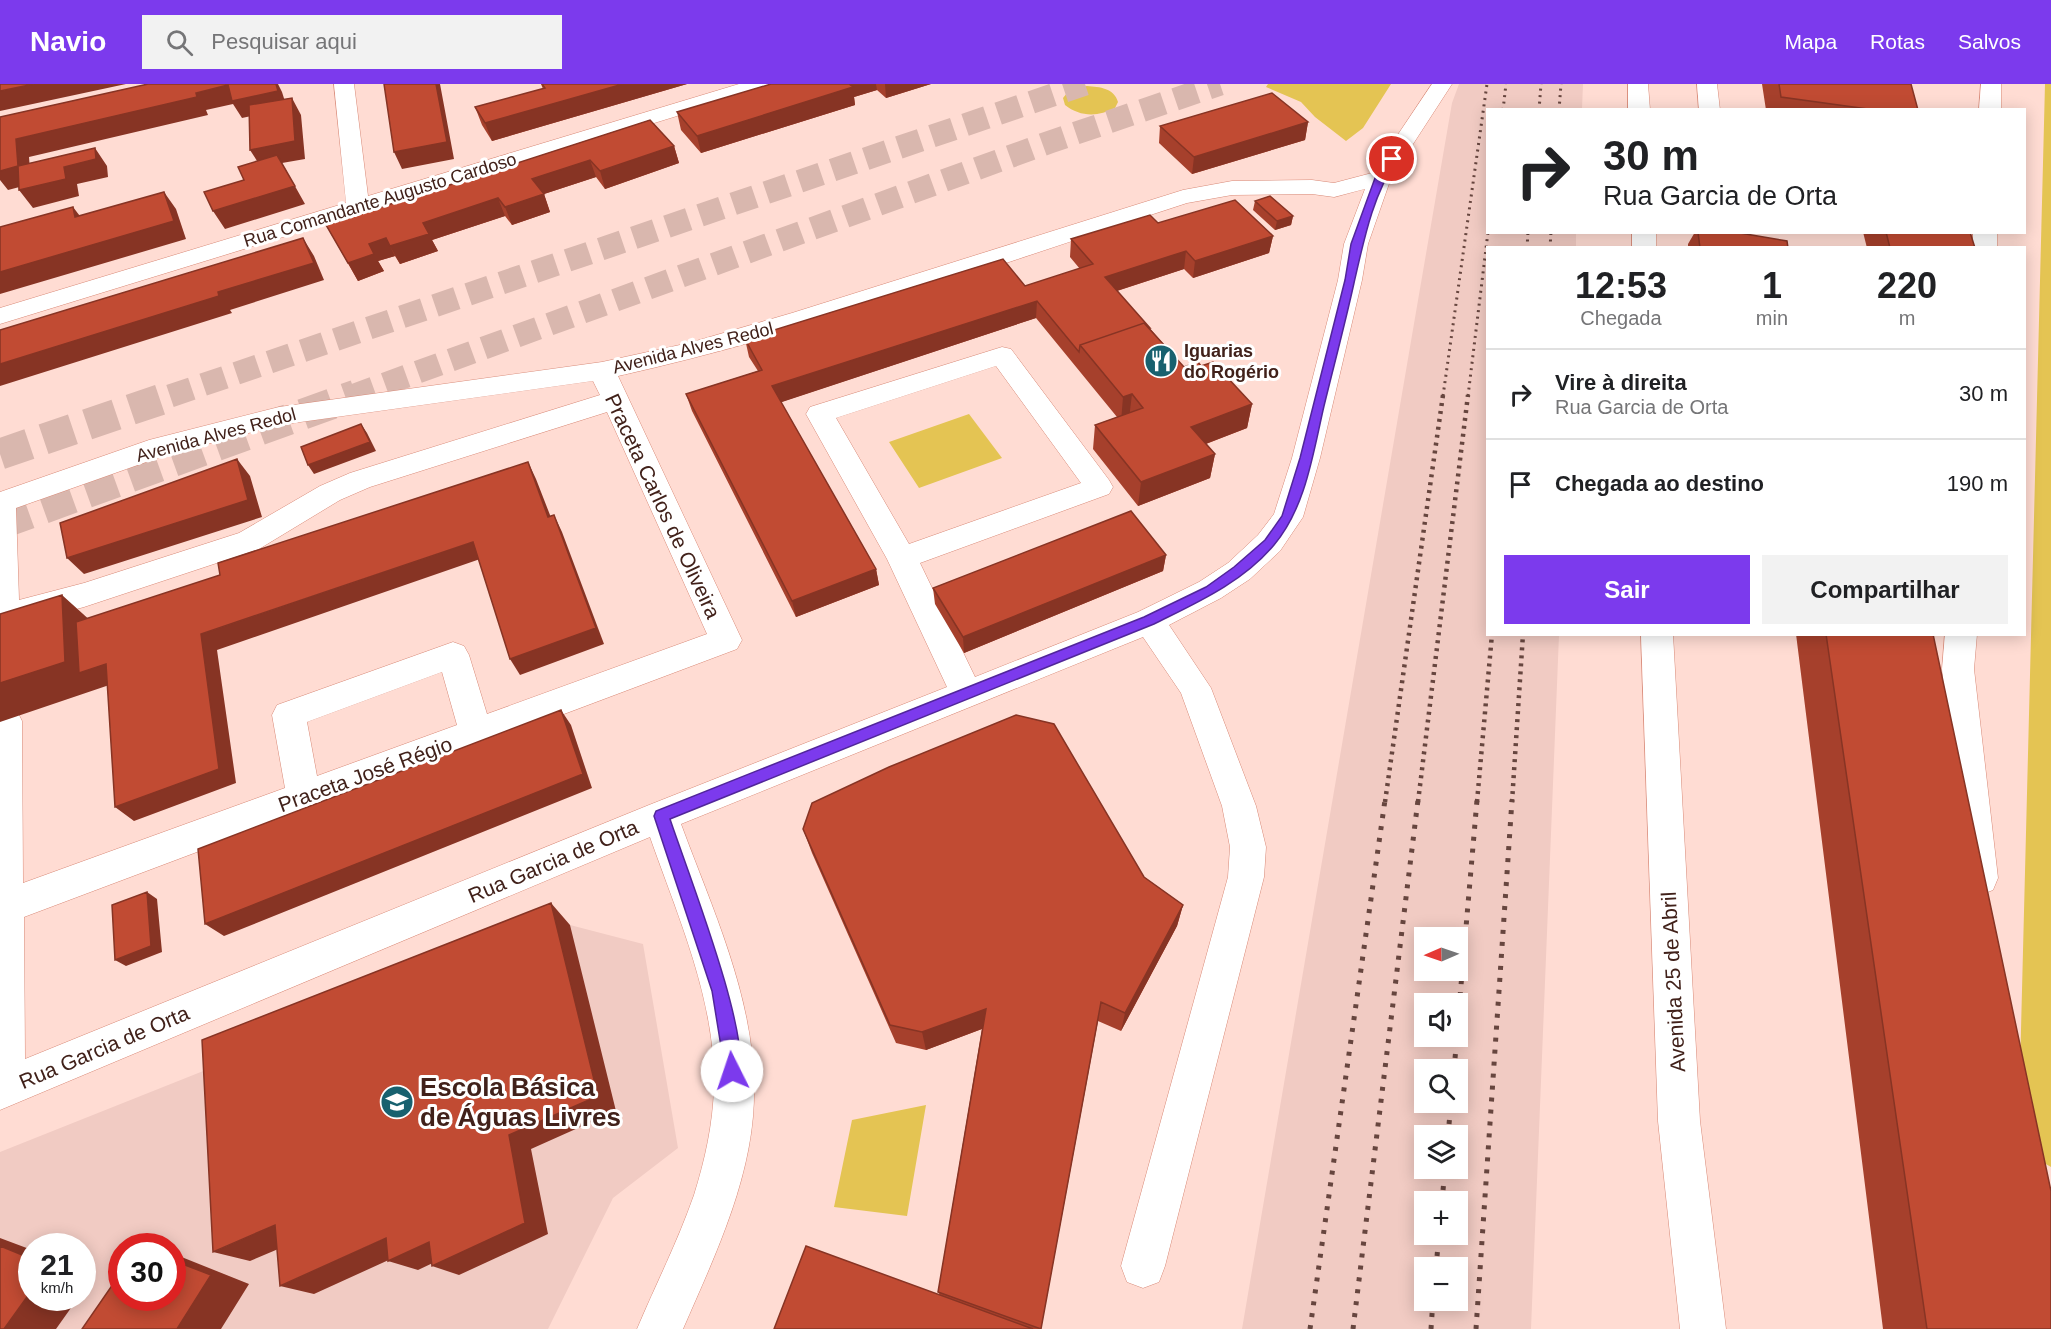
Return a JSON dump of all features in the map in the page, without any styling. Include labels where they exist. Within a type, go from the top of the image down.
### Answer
[{"type":"street","points":[[344,84],[358,207]]},
{"type":"street","name":"Rua Comandante Augusto Cardoso","points":[[0,316],[761,84]]},
{"type":"street","name":"Rua Garcia de Orta","points":[[3,1089],[661,816],[966,692],[1149,621],[1210,590],[1239,571],[1269,543],[1288,517],[1306,458],[1350,280],[1356,244],[1380,178],[1442,84]]},
{"type":"street","points":[[1638,84],[1639,108]]},
{"type":"street","points":[[1707,84],[1710,108]]},
{"type":"street","points":[[1990,108],[1991,84]]},
{"type":"street","name":"Avenida Alves Redol","points":[[1,503],[159,447],[279,416],[602,371],[692,351],[801,320],[1183,197],[1232,188],[1312,187],[1334,190],[1380,178]]},
{"type":"street","points":[[1312,187],[1333,206],[1346,224],[1356,244]]},
{"type":"street","points":[[902,558],[1099,486],[1002,355],[820,414],[902,558],[966,692]]},
{"type":"street","name":"Praceta Carlos de Oliveira","points":[[602,371],[726,640]]},
{"type":"street","points":[[3,616],[84,596],[249,541],[330,493],[360,480],[614,400]]},
{"type":"street","points":[[1,503],[5,652]]},
{"type":"street","points":[[1143,1266],[1246,877],[1248,847],[1239,806],[1195,688],[1149,621]]},
{"type":"street","name":"Avenida 25 de Abril","points":[[1656,636],[1679,1121],[1703,1329]]},
{"type":"street","points":[[1961,636],[1958,669],[1983,912]]},
{"type":"street","name":"Praceta José Régio","points":[[2,909],[726,640]]},
{"type":"street","points":[[304,797],[289,715],[453,655],[476,733]]},
{"type":"street","points":[[3,1089],[2,909],[5,721]]},
{"type":"street","points":[[660,1329],[709,1216],[725,1158],[733,1109],[732,1053],[720,991],[661,816]]},
{"type":"shaded area","points":[[1268,84],[1391,84],[1363,128],[1346,141],[1315,117],[1301,102],[1266,87]]},
{"type":"shaded area","points":[[1459,84],[1583,84],[1582,108],[1486,108],[1486,234],[1576,234],[1576,246],[1486,246],[1486,636],[1559,636],[1531,1329],[1242,1329],[1452,103]]},
{"type":"shaded area","points":[[2045,84],[2051,84],[2051,1167],[2018,1148]]},
{"type":"shaded area","points":[[1087,86],[1110,91],[1118,102],[1115,108],[1102,113],[1083,114],[1065,105],[1063,98],[1067,93]]},
{"type":"shaded area","points":[[969,414],[1002,458],[919,488],[889,442]]},
{"type":"shaded area","name":"Escola Básica de Águas Livres","points":[[570,925],[643,944],[678,1148],[613,1198],[548,1329],[0,1329],[0,1152]]},
{"type":"shaded area","points":[[926,1105],[907,1216],[834,1207],[852,1120]]},
{"type":"building","points":[[0,84],[34,84],[0,91]]},
{"type":"building","points":[[148,84],[276,84],[278,91],[232,101],[228,85],[196,93],[197,97],[16,139],[18,166],[0,171],[0,117]]},
{"type":"building","points":[[384,84],[436,84],[447,142],[394,152]]},
{"type":"building","points":[[542,84],[623,84],[485,123],[475,107],[545,88]]},
{"type":"building","points":[[771,84],[849,84],[853,87],[697,136],[677,112]]},
{"type":"building","points":[[1779,84],[1911,84],[1917,108],[1861,108],[1781,97]]},
{"type":"building","points":[[1272,93],[1308,122],[1194,157],[1160,126]]},
{"type":"building","points":[[292,98],[295,141],[250,150],[249,105]]},
{"type":"building","points":[[650,120],[674,146],[600,171],[590,160],[532,179],[544,194],[505,207],[498,198],[423,223],[429,234],[390,246],[386,238],[369,244],[374,254],[348,263],[326,225]]},
{"type":"building","points":[[95,148],[96,159],[64,167],[66,179],[19,190],[18,166]]},
{"type":"building","points":[[277,155],[295,186],[213,211],[204,192],[244,180],[238,167]]},
{"type":"building","points":[[164,192],[174,221],[0,272],[0,227],[73,207],[75,217]]},
{"type":"building","points":[[1270,196],[1293,216],[1277,221],[1255,201]]},
{"type":"building","points":[[1235,200],[1273,236],[1195,261],[1186,251],[1105,277],[1150,328],[1144,323],[1080,345],[1079,352],[1037,301],[772,386],[876,569],[792,601],[686,394],[762,370],[745,339],[1003,259],[1025,286],[1093,264],[1071,239],[1150,215],[1158,223]]},
{"type":"building","points":[[1698,234],[1746,234],[1787,241],[1788,246],[1700,246]]},
{"type":"building","points":[[1886,234],[1971,234],[1974,246],[1890,246]]},
{"type":"building","points":[[303,238],[314,263],[218,292],[219,296],[0,364],[0,330]]},
{"type":"building","points":[[1144,323],[1184,367],[1198,362],[1201,366],[1213,362],[1252,404],[1191,427],[1215,454],[1141,482],[1095,425],[1143,408],[1132,394],[1123,397],[1080,345]]},
{"type":"building","points":[[361,424],[370,442],[308,465],[301,447]]},
{"type":"building","points":[[237,459],[248,500],[67,558],[60,523]]},
{"type":"building","points":[[528,462],[548,517],[554,515],[596,628],[510,659],[473,542],[201,634],[219,769],[115,807],[106,664],[79,673],[76,622],[220,575],[218,563]]},
{"type":"building","points":[[1131,511],[1166,555],[963,637],[933,588]]},
{"type":"building","points":[[62,595],[65,662],[0,683],[0,614]]},
{"type":"building","points":[[1826,636],[1933,636],[2051,1191],[2051,1329],[1927,1329]]},
{"type":"building","points":[[561,710],[583,774],[205,924],[198,849]]},
{"type":"building","points":[[1016,715],[1054,724],[1144,877],[1183,905],[1125,1013],[1101,1002],[1041,1329],[938,1292],[986,1009],[922,1032],[890,1025],[803,829],[812,803],[889,767]]},
{"type":"building","points":[[147,892],[151,946],[115,960],[112,905]]},
{"type":"building","points":[[551,903],[598,1096],[509,1135],[525,1223],[432,1266],[429,1242],[388,1261],[386,1238],[280,1286],[275,1225],[213,1252],[202,1040]]},
{"type":"building","points":[[0,1246],[18,1253],[18,1310],[4,1329],[0,1329]]},
{"type":"building","points":[[806,1246],[1033,1329],[774,1329]]},
{"type":"building","points":[[186,1265],[211,1275],[177,1329],[82,1329],[108,1291],[108,1311],[186,1311]]},
{"type":"tunnel","points":[[170,396],[1085,84]]},
{"type":"tunnel","points":[[352,396],[1050,142],[1220,84]]},
{"type":"tunnel","points":[[0,454],[174,395]]},
{"type":"tunnel","points":[[0,524],[356,395]]},
{"type":"railway","points":[[1443,396],[1487,84]]},
{"type":"railway","points":[[1503,108],[1506,84]]},
{"type":"railway","points":[[1539,108],[1541,84]]},
{"type":"railway","points":[[1559,108],[1561,84]]},
{"type":"railway","points":[[1486,246],[1488,234]]},
{"type":"railway","points":[[1527,246],[1528,234]]},
{"type":"railway","points":[[1550,246],[1551,234]]},
{"type":"railway","points":[[1468,396],[1486,248]]},
{"type":"railway","points":[[1385,802],[1443,395]]},
{"type":"railway","points":[[1418,802],[1468,395]]},
{"type":"railway","points":[[1477,802],[1492,636]]},
{"type":"railway","points":[[1512,802],[1523,636]]},
{"type":"railway","points":[[1310,1329],[1385,800]]},
{"type":"railway","points":[[1353,1329],[1418,800]]},
{"type":"railway","points":[[1460,993],[1477,800]]},
{"type":"railway","points":[[1476,1329],[1512,800]]},
{"type":"railway","points":[[1455,1059],[1456,1047]]},
{"type":"railway","points":[[1449,1125],[1450,1113]]},
{"type":"railway","points":[[1443,1191],[1444,1179]]},
{"type":"railway","points":[[1437,1257],[1438,1245]]},
{"type":"railway","points":[[1431,1329],[1432,1311]]},
{"type":"place","name":"Iguarias do Rogério","points":[[1161,361]]},
{"type":"place","name":"Escola Básica de Águas Livres","points":[[397,1102]]},
{"type":"route","points":[[732,1071],[732,1053],[720,991],[661,816],[966,692],[1149,621],[1210,590],[1239,571],[1269,543],[1288,517],[1306,458],[1350,280],[1356,244],[1380,178],[1392,159]]}]
